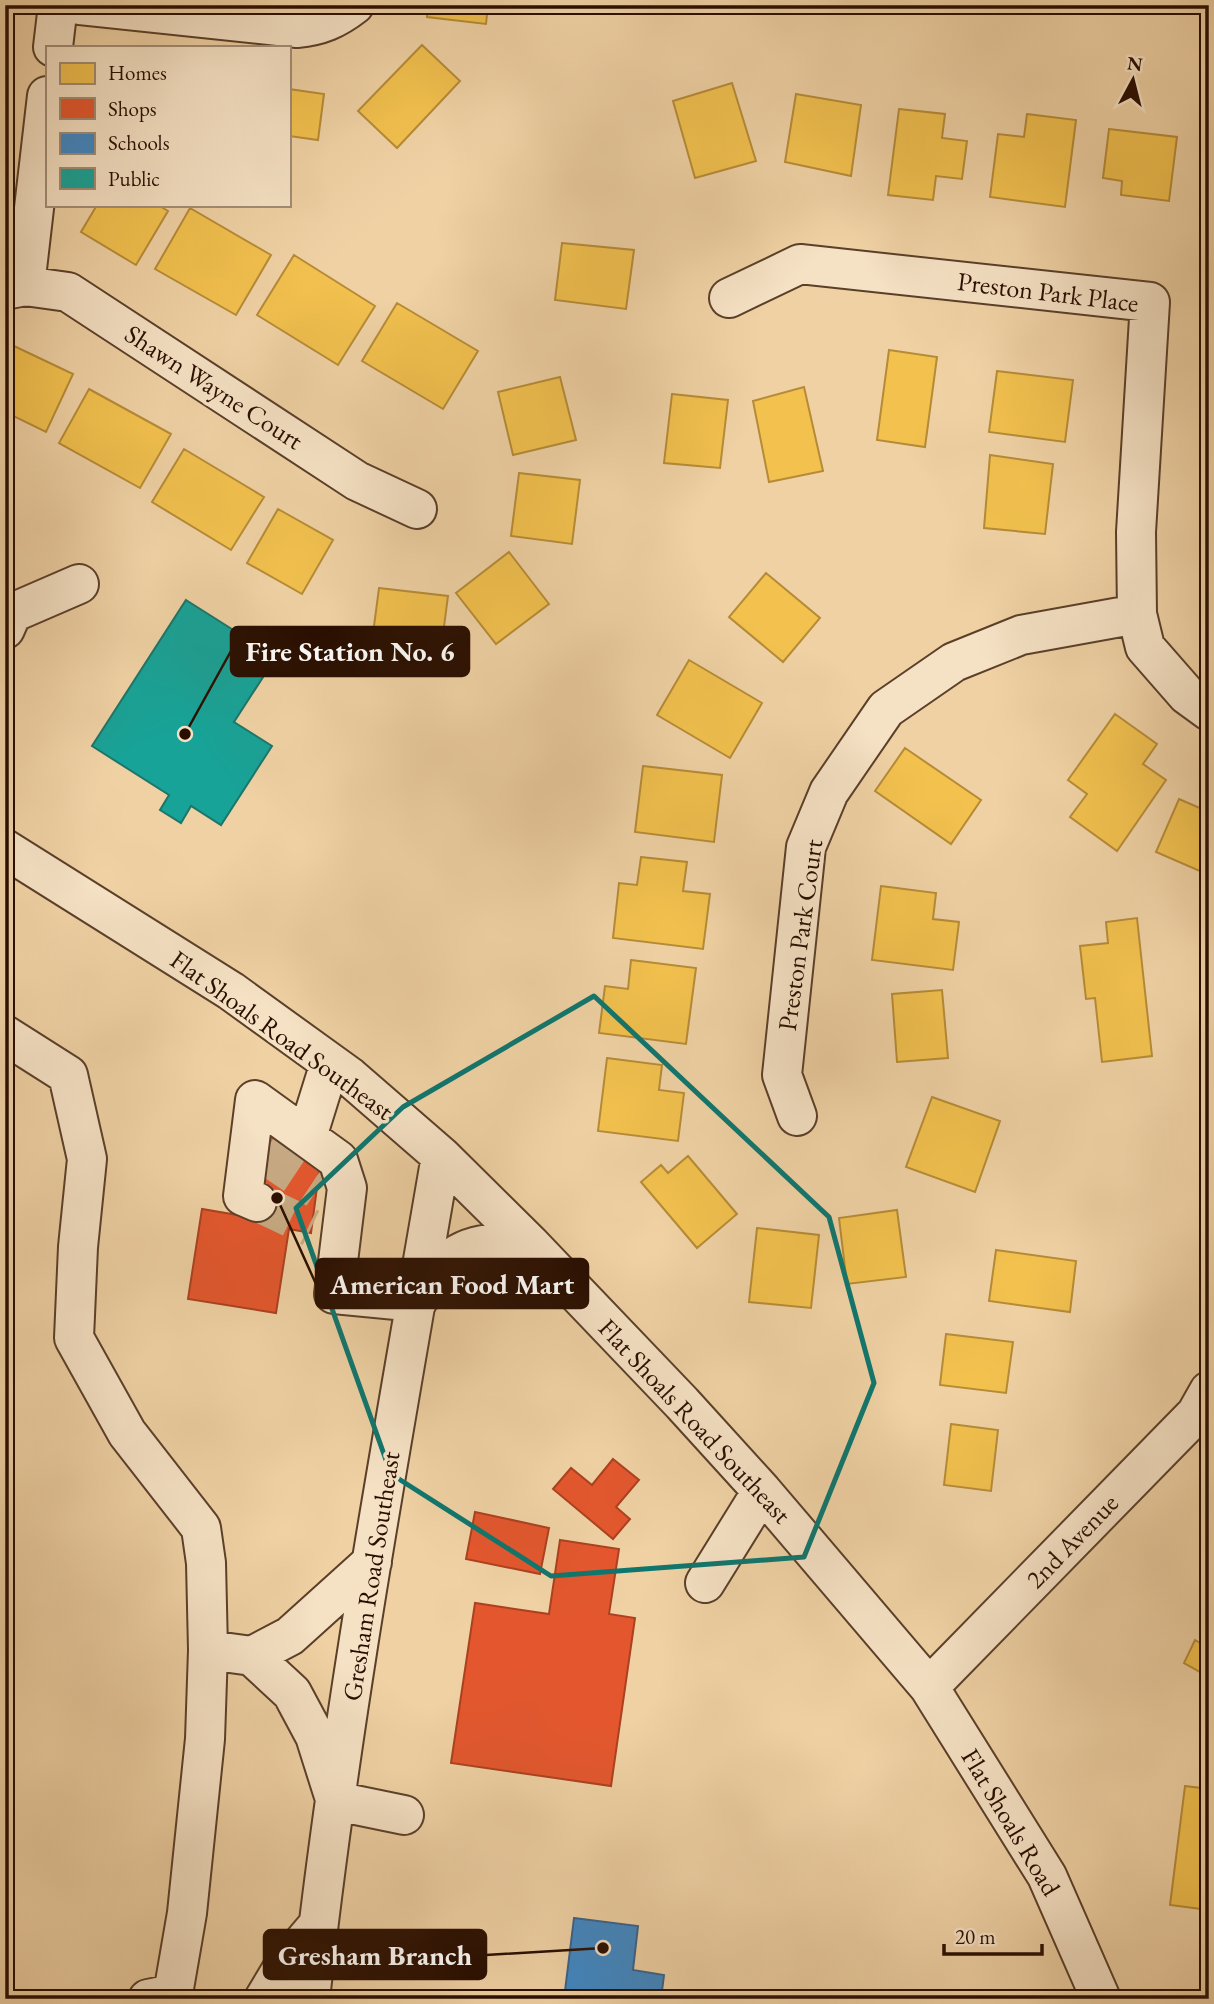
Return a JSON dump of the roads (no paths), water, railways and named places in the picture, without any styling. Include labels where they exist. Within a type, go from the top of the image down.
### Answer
[{"type":"street","points":[[53,46],[58,5]]},
{"type":"street","points":[[80,5],[297,28],[313,27],[338,18],[354,5]]},
{"type":"street","points":[[15,288],[46,102]]},
{"type":"street","name":"Preston Park Place","points":[[729,298],[800,264],[1150,302],[1136,532],[1137,614],[1145,647],[1187,695],[1209,710]]},
{"type":"street","name":"Shawn Wayne Court","points":[[15,288],[68,292],[357,481],[417,509]]},
{"type":"street","points":[[5,629],[12,613],[79,584]]},
{"type":"street","name":"Preston Park Court","points":[[797,1116],[782,1076],[806,848],[836,781],[886,709],[954,662],[1021,635],[1137,614]]},
{"type":"street","name":"Flat Shoals Road Southeast","points":[[5,849],[231,991],[330,1063],[441,1156],[530,1244],[762,1490],[929,1687]]},
{"type":"street","points":[[5,1035],[68,1075],[87,1159],[78,1247],[74,1338],[127,1433],[201,1528],[206,1563],[208,1650],[205,1739],[187,1913],[173,1994],[148,1999]]},
{"type":"street","points":[[307,1137],[330,1063]]},
{"type":"street","points":[[257,1202],[243,1196],[256,1150],[255,1100],[338,1160],[347,1188],[328,1217],[334,1294],[416,1302],[442,1266],[467,1250],[492,1242],[530,1244]]},
{"type":"street","name":"Gresham Road Southeast","points":[[310,1999],[318,1925],[372,1562],[441,1156]]},
{"type":"street","name":"2nd Avenue","points":[[929,1687],[1195,1414],[1209,1391]]},
{"type":"street","points":[[705,1583],[762,1490]]},
{"type":"street","points":[[252,1656],[290,1636],[372,1562]]},
{"type":"street","points":[[208,1650],[252,1656],[292,1693],[315,1736],[336,1801],[404,1815]]},
{"type":"street","name":"Flat Shoals Road","points":[[929,1687],[1047,1876],[1101,1999]]},
{"type":"street","points":[[264,1999],[285,1964],[318,1925]]},
{"type":"tunnel","points":[[263,1154],[317,1190]]},
{"type":"tunnel","points":[[257,1202],[311,1228]]},
{"type":"place","name":"Fire Station No. 6","points":[[185,734]]},
{"type":"place","name":"American Food Mart","points":[[277,1198]]},
{"type":"place","name":"Gresham Branch","points":[[603,1948]]}]
